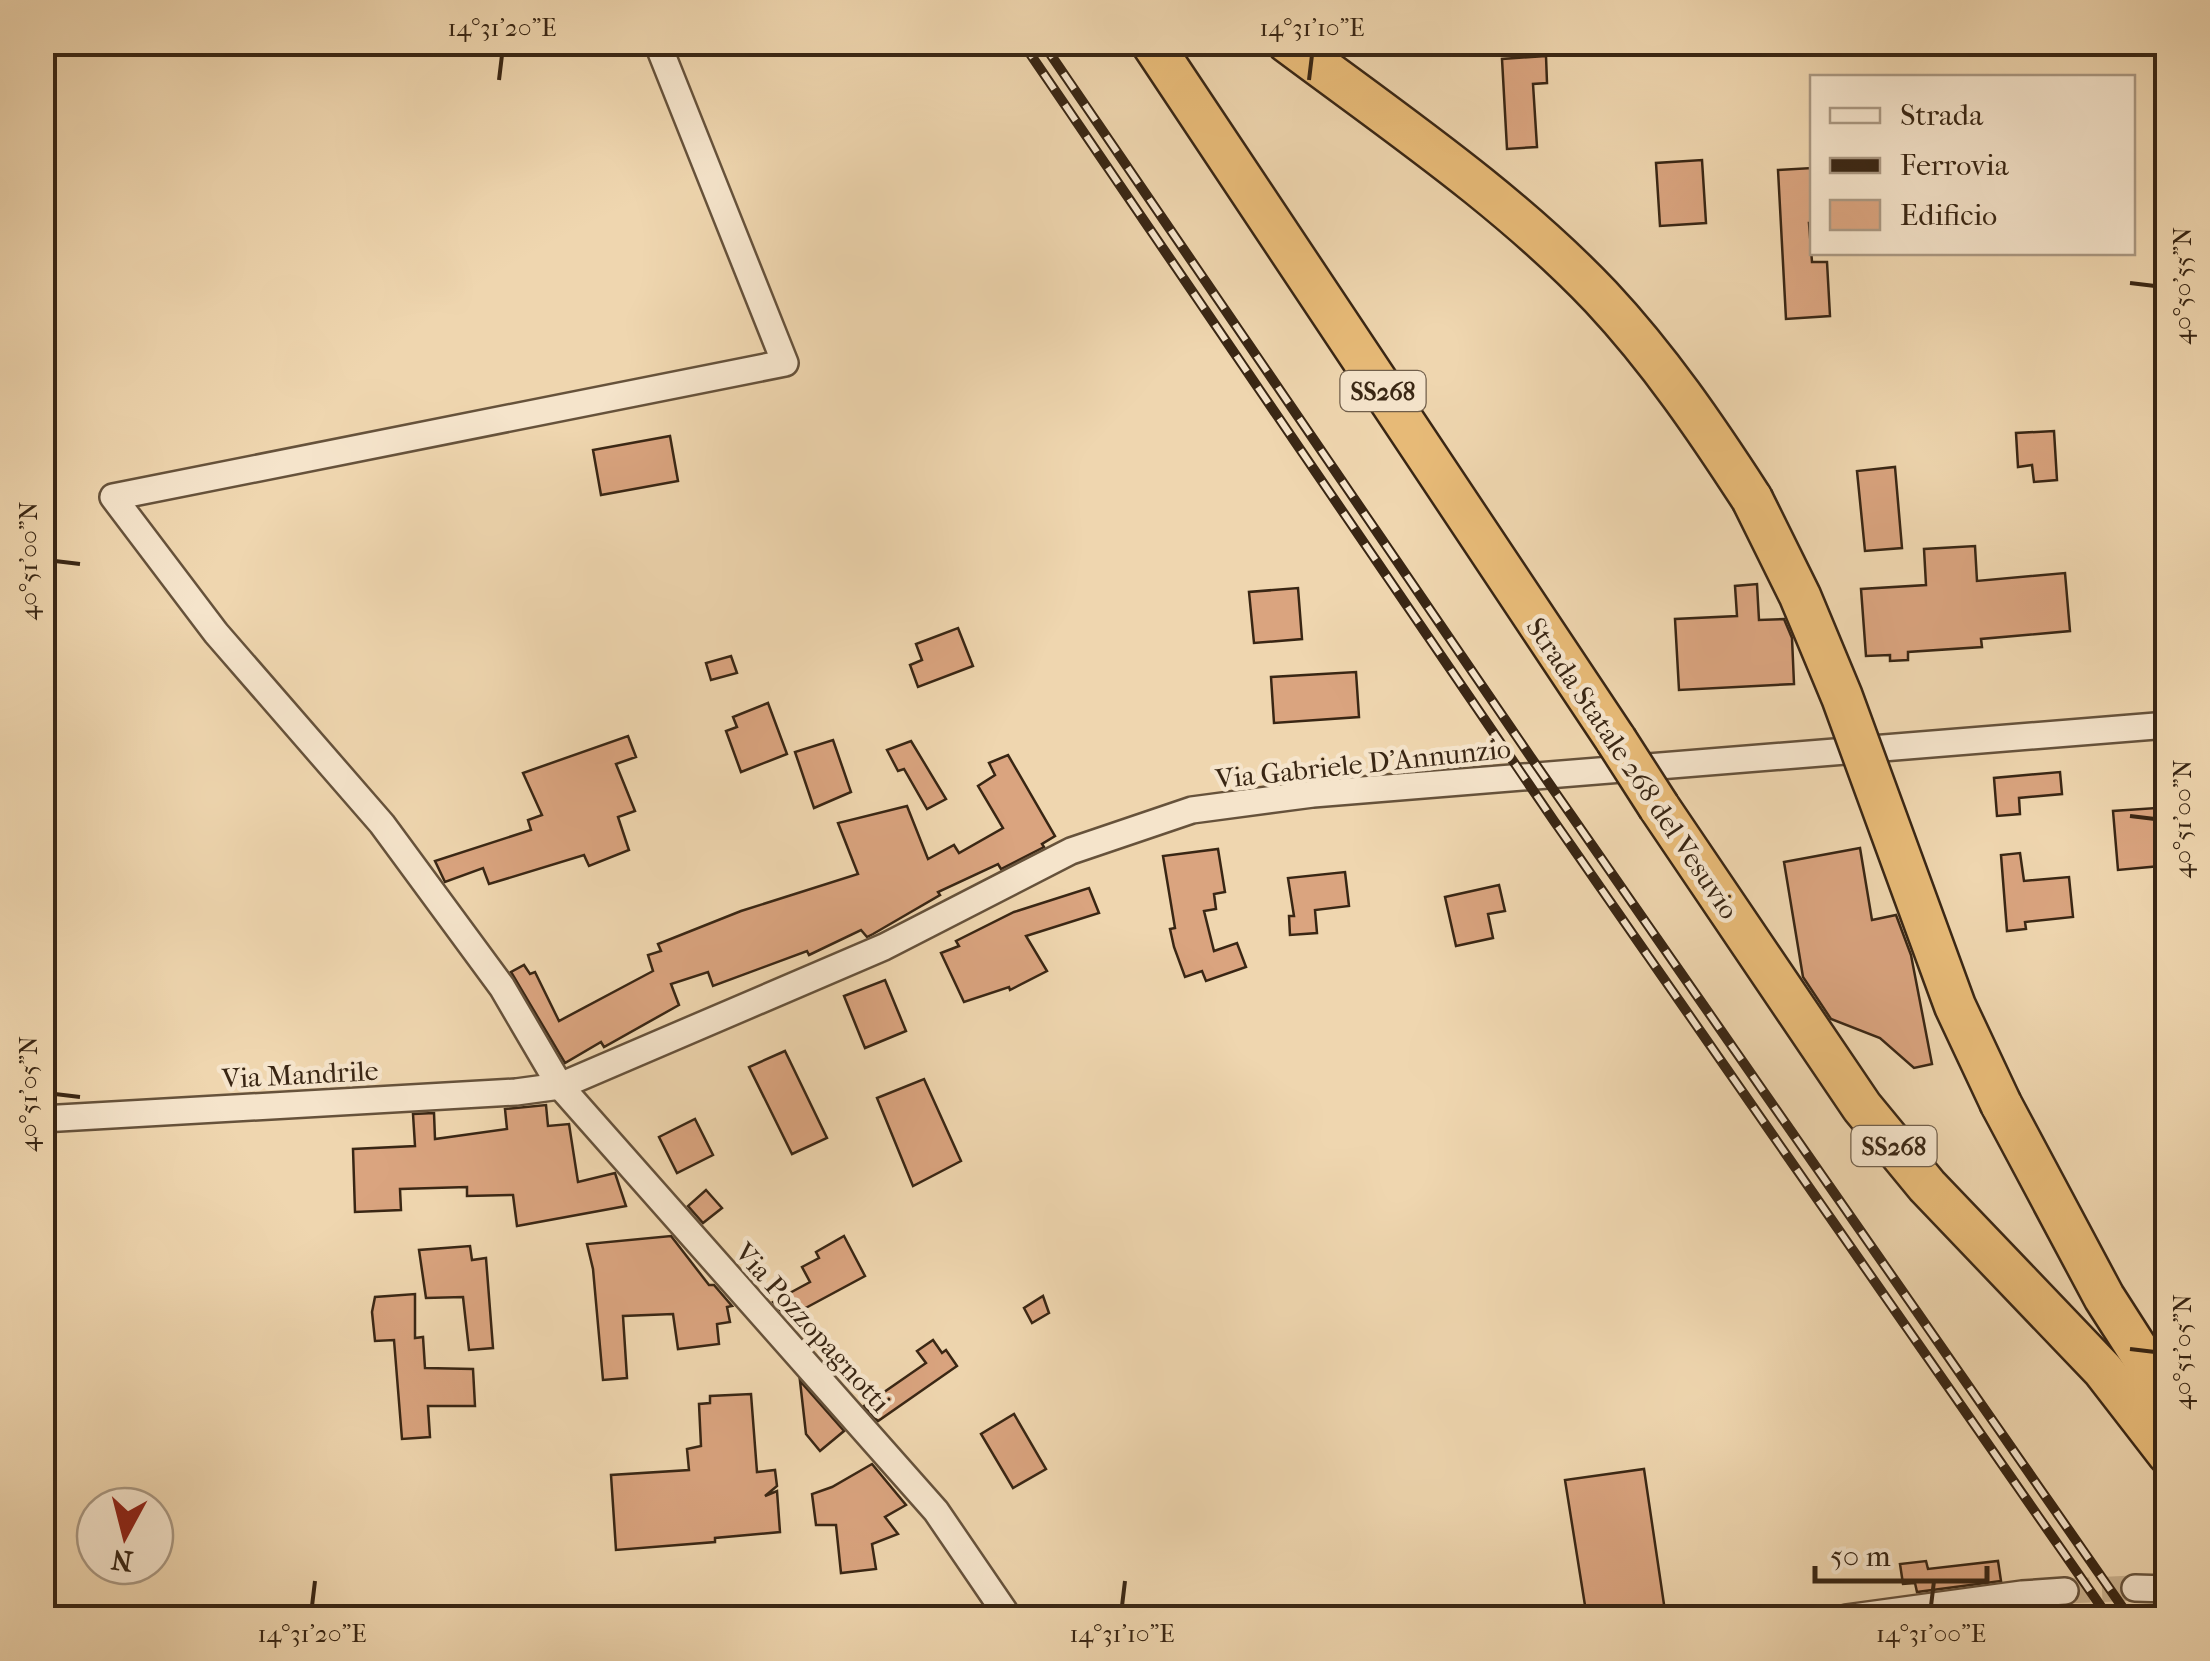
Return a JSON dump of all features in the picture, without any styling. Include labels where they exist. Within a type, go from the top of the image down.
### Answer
[{"type":"highway","name":"Strada Statale 268 del Vesuvio","points":[[1150,42],[1862,1107],[1927,1186],[2102,1370],[2168,1454]]},
{"type":"highway","points":[[1286,42],[1546,244],[1600,296],[1699,416],[1752,499],[1800,596],[1842,697],[1955,1006],[2000,1104],[2104,1297],[2168,1397]]},
{"type":"street","name":"Via Pozzopagnotti","points":[[658,42],[785,363],[113,497],[216,633],[382,824],[502,987],[560,1086],[936,1512],[1009,1618]]},
{"type":"street","name":"Via Gabriele D'Annunzio","points":[[560,1086],[884,947],[1071,851],[1192,810],[1313,794],[2168,726]]},
{"type":"street","name":"Via Mandrile","points":[[42,1119],[560,1086]]},
{"type":"street","points":[[2135,1588],[2168,1589]]},
{"type":"street","points":[[1846,1618],[2024,1606],[2065,1591]]},
{"type":"building","points":[[1546,56],[1547,83],[1533,84],[1537,147],[1507,149],[1502,59]]},
{"type":"building","points":[[1702,160],[1706,223],[1660,226],[1656,163]]},
{"type":"building","points":[[1810,168],[1810,255],[1812,262],[1827,262],[1830,316],[1786,319],[1778,170]]},
{"type":"building","points":[[2054,431],[2057,480],[2034,482],[2032,465],[2018,467],[2016,433]]},
{"type":"building","points":[[670,436],[678,481],[601,495],[593,450]]},
{"type":"building","points":[[1895,467],[1902,548],[1865,551],[1857,471]]},
{"type":"building","points":[[1975,546],[1977,581],[2065,573],[2070,631],[1981,639],[1982,647],[1908,652],[1908,660],[1890,661],[1890,655],[1866,656],[1861,589],[1926,585],[1924,549]]},
{"type":"building","points":[[1757,584],[1759,620],[1784,619],[1792,638],[1794,684],[1679,690],[1675,619],[1737,616],[1735,586]]},
{"type":"building","points":[[1298,588],[1302,639],[1254,643],[1249,592]]},
{"type":"building","points":[[958,628],[973,666],[918,687],[910,665],[922,660],[916,644]]},
{"type":"building","points":[[731,656],[737,673],[711,680],[706,663]]},
{"type":"building","points":[[1356,672],[1359,717],[1274,723],[1271,677]]},
{"type":"building","points":[[768,703],[787,754],[741,772],[726,731],[737,727],[733,717]]},
{"type":"building","points":[[628,736],[636,757],[616,764],[635,811],[618,817],[629,850],[589,866],[584,855],[489,884],[483,868],[445,882],[435,861],[531,830],[528,820],[542,815],[523,773]]},
{"type":"building","points":[[833,740],[851,792],[814,808],[795,752]]},
{"type":"building","points":[[911,741],[946,799],[927,809],[904,769],[898,771],[887,750]]},
{"type":"building","points":[[1008,755],[1055,836],[1042,844],[1044,847],[1001,869],[998,864],[938,892],[940,895],[867,937],[861,930],[809,955],[807,951],[713,986],[708,972],[671,984],[679,1005],[604,1047],[601,1042],[565,1063],[511,972],[524,965],[530,974],[535,972],[559,1021],[653,971],[648,955],[661,951],[658,944],[741,911],[858,874],[838,823],[907,806],[928,859],[954,845],[959,853],[1003,828],[978,786],[995,775],[989,763]]},
{"type":"building","points":[[2060,772],[2062,794],[2019,798],[2020,814],[1997,816],[1994,778]]},
{"type":"building","points":[[2156,808],[2160,866],[2118,870],[2113,811]]},
{"type":"building","points":[[1860,848],[1872,920],[1896,915],[1911,955],[1932,1064],[1914,1068],[1880,1038],[1831,1019],[1803,977],[1784,862]]},
{"type":"building","points":[[1218,849],[1225,892],[1214,894],[1216,909],[1204,911],[1214,951],[1237,943],[1246,967],[1206,981],[1202,971],[1185,977],[1174,947],[1170,929],[1175,928],[1163,856]]},
{"type":"building","points":[[2020,853],[2024,881],[2069,877],[2073,917],[2025,922],[2026,929],[2007,931],[2001,855]]},
{"type":"building","points":[[1345,872],[1349,906],[1315,910],[1317,933],[1290,935],[1289,916],[1294,916],[1288,878]]},
{"type":"building","points":[[1499,885],[1505,911],[1488,914],[1493,938],[1456,946],[1445,897]]},
{"type":"building","points":[[1089,888],[1099,913],[1026,936],[1047,971],[1010,990],[1009,987],[964,1002],[941,953],[959,946],[956,941],[1014,912]]},
{"type":"building","points":[[885,980],[906,1031],[865,1048],[844,996]]},
{"type":"building","points":[[785,1051],[827,1138],[792,1154],[749,1067]]},
{"type":"building","points":[[924,1079],[961,1161],[913,1186],[877,1098]]},
{"type":"building","points":[[546,1105],[548,1126],[569,1124],[578,1182],[615,1173],[626,1206],[517,1226],[513,1195],[467,1196],[467,1187],[400,1189],[401,1210],[355,1212],[353,1149],[415,1146],[413,1114],[434,1113],[435,1139],[507,1129],[505,1109]]},
{"type":"building","points":[[695,1119],[713,1155],[677,1173],[659,1137]]},
{"type":"building","points":[[706,1190],[722,1208],[703,1223],[688,1206]]},
{"type":"building","points":[[671,1236],[709,1285],[714,1285],[732,1306],[727,1307],[730,1322],[717,1324],[719,1344],[678,1349],[673,1314],[623,1316],[627,1378],[603,1380],[593,1269],[587,1244]]},
{"type":"building","points":[[844,1236],[865,1276],[787,1318],[773,1302],[810,1282],[802,1267],[819,1258],[816,1252]]},
{"type":"building","points":[[470,1246],[472,1260],[486,1258],[493,1348],[469,1350],[463,1297],[426,1298],[419,1250]]},
{"type":"building","points":[[415,1294],[415,1338],[423,1337],[425,1368],[473,1369],[475,1406],[428,1406],[430,1437],[402,1439],[394,1340],[375,1341],[372,1312],[375,1297]]},
{"type":"building","points":[[1043,1296],[1049,1313],[1032,1323],[1024,1308]]},
{"type":"building","points":[[933,1340],[957,1366],[878,1421],[864,1406],[926,1363],[917,1351]]},
{"type":"building","points":[[800,1381],[844,1431],[820,1451],[806,1434]]},
{"type":"building","points":[[751,1394],[757,1472],[775,1470],[777,1486],[765,1496],[777,1491],[780,1532],[616,1550],[611,1475],[689,1470],[687,1449],[701,1446],[699,1404],[710,1403],[710,1396]]},
{"type":"building","points":[[1014,1414],[1046,1469],[1013,1488],[981,1434]]},
{"type":"building","points":[[872,1464],[906,1505],[885,1517],[898,1534],[872,1544],[876,1569],[841,1573],[836,1525],[816,1525],[812,1494]]},
{"type":"building","points":[[1644,1469],[1666,1618],[1587,1618],[1565,1480]]},
{"type":"building","points":[[1926,1561],[1928,1569],[1998,1561],[2001,1581],[1917,1592],[1915,1583],[1903,1584],[1900,1564]]},
{"type":"tunnel","points":[[2065,1591],[2135,1588]]},
{"type":"railway","points":[[1022,42],[1554,821],[2109,1618]]},
{"type":"railway","points":[[1042,42],[1530,756],[2130,1618]]}]
